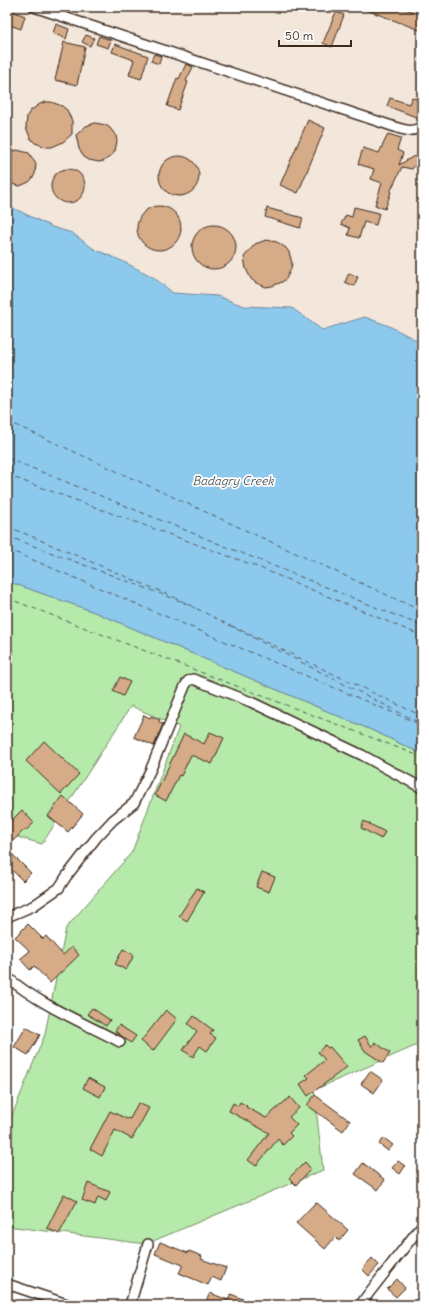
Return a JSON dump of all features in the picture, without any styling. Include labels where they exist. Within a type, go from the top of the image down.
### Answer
[{"type":"street","points":[[34,7],[409,132],[422,126]]},
{"type":"street","points":[[7,917],[33,906],[59,888],[96,838],[113,820],[134,803],[150,771],[185,686],[188,681],[193,678],[251,702],[362,755],[422,788]]},
{"type":"street","points":[[7,977],[43,1002],[120,1042]]},
{"type":"street","points":[[365,1305],[364,1301],[369,1293],[422,1225]]},
{"type":"street","points":[[130,1305],[148,1244]]},
{"type":"street","points":[[7,1284],[70,1305]]},
{"type":"shaded area","points":[[7,7],[422,7],[422,343],[365,317],[322,330],[292,308],[244,306],[217,296],[173,293],[153,277],[94,249],[72,233],[52,227],[7,205]]},
{"type":"green space","points":[[7,581],[97,613],[376,732],[422,754],[422,1043],[314,1090],[323,1170],[146,1244],[7,1226],[7,1128],[45,1034],[66,928],[132,852],[179,727],[131,706],[42,844],[7,834]]},
{"type":"water","name":"Badagry Creek","points":[[7,205],[52,227],[72,233],[94,249],[153,277],[173,293],[217,296],[244,306],[292,308],[322,330],[365,317],[389,326],[422,343],[422,754],[376,732],[97,613],[7,581]]},
{"type":"building","points":[[359,7],[400,7],[422,15],[422,31]]},
{"type":"building","points":[[7,9],[25,16],[21,29],[7,24]]},
{"type":"building","points":[[336,12],[344,15],[332,47],[323,43]]},
{"type":"building","points":[[56,24],[69,29],[66,39],[53,33]]},
{"type":"building","points":[[86,35],[94,38],[90,46],[82,42]]},
{"type":"building","points":[[99,36],[111,40],[108,48],[96,44]]},
{"type":"building","points":[[64,42],[85,47],[77,85],[55,80]]},
{"type":"building","points":[[115,44],[148,56],[141,79],[129,75],[134,60],[112,52]]},
{"type":"building","points":[[154,54],[161,56],[159,64],[151,61]]},
{"type":"building","points":[[186,64],[193,67],[186,81],[188,82],[178,110],[167,106],[177,78],[179,79]]},
{"type":"building","points":[[412,97],[421,101],[416,117],[387,106],[390,98],[409,104]]},
{"type":"building","points":[[45,102],[51,102],[62,106],[67,110],[72,121],[72,134],[63,142],[52,147],[46,147],[35,143],[31,139],[26,128],[27,116],[30,111]]},
{"type":"building","points":[[308,120],[325,128],[298,193],[280,185]]},
{"type":"building","points":[[95,123],[106,125],[110,128],[116,136],[117,141],[115,151],[112,155],[104,161],[99,162],[89,160],[84,157],[79,149],[76,135],[86,126]]},
{"type":"building","points":[[388,134],[401,138],[397,150],[403,153],[399,165],[414,156],[419,161],[412,169],[402,167],[390,192],[385,209],[375,205],[382,183],[371,179],[374,169],[358,164],[363,148],[379,153]]},
{"type":"building","points":[[17,150],[29,153],[36,164],[35,174],[32,179],[20,186],[7,181],[7,154]]},
{"type":"building","points":[[179,156],[190,159],[196,165],[199,176],[196,187],[190,193],[179,196],[168,193],[162,187],[159,176],[162,165],[168,159]]},
{"type":"building","points":[[68,169],[80,174],[85,186],[80,198],[68,203],[56,198],[51,186],[56,174]]},
{"type":"building","points":[[155,206],[163,206],[175,212],[181,224],[181,232],[175,244],[163,250],[155,250],[143,244],[137,232],[137,224],[143,212]]},
{"type":"building","points":[[354,207],[379,213],[376,225],[364,222],[359,238],[348,235],[350,228],[341,224],[346,215],[352,217]]},
{"type":"building","points":[[267,208],[303,218],[300,228],[265,217]]},
{"type":"building","points":[[210,225],[218,225],[223,226],[230,231],[235,238],[235,256],[230,263],[223,268],[210,269],[202,266],[195,259],[192,251],[192,243],[195,235],[202,228]]},
{"type":"building","points":[[266,240],[277,242],[286,248],[289,252],[292,263],[286,279],[272,286],[266,287],[251,279],[246,269],[244,257],[255,244]]},
{"type":"building","points":[[349,273],[358,277],[354,286],[345,282]]},
{"type":"building","points":[[120,677],[130,682],[123,696],[113,691]]},
{"type":"building","points":[[144,715],[160,720],[159,722],[163,724],[154,746],[134,737]]},
{"type":"building","points":[[210,732],[224,738],[212,764],[191,755],[181,776],[179,775],[166,801],[155,795],[184,734],[204,744]]},
{"type":"building","points":[[44,741],[79,774],[61,794],[26,761]]},
{"type":"building","points":[[63,796],[83,814],[68,832],[48,816]]},
{"type":"building","points":[[22,810],[34,823],[25,831],[24,830],[7,847],[7,817],[11,821]]},
{"type":"building","points":[[364,821],[385,832],[381,839],[361,828]]},
{"type":"building","points":[[7,849],[31,873],[23,881],[7,865]]},
{"type":"building","points":[[262,872],[275,877],[269,892],[256,887]]},
{"type":"building","points":[[197,888],[204,892],[187,921],[179,916]]},
{"type":"building","points":[[28,924],[43,939],[46,936],[63,955],[72,947],[79,955],[50,983],[34,966],[30,970],[20,959],[30,951],[15,937]]},
{"type":"building","points":[[123,949],[134,955],[126,970],[115,964]]},
{"type":"building","points":[[92,1008],[110,1020],[106,1026],[87,1014]]},
{"type":"building","points":[[166,1010],[177,1019],[153,1051],[141,1041]]},
{"type":"building","points":[[194,1016],[213,1030],[210,1034],[216,1038],[207,1051],[200,1046],[193,1057],[183,1050],[197,1031],[188,1024]]},
{"type":"building","points":[[119,1025],[136,1036],[131,1043],[115,1031]]},
{"type":"building","points":[[26,1027],[40,1035],[28,1055],[14,1047]]},
{"type":"building","points":[[365,1036],[372,1047],[375,1042],[390,1053],[383,1063],[365,1051],[358,1040]]},
{"type":"building","points":[[325,1045],[328,1048],[330,1047],[347,1067],[308,1096],[300,1084],[309,1078],[306,1075],[325,1060],[318,1052]]},
{"type":"building","points":[[370,1071],[383,1080],[374,1093],[361,1084]]},
{"type":"building","points":[[88,1078],[105,1087],[100,1097],[83,1088]]},
{"type":"building","points":[[315,1095],[350,1121],[343,1131],[307,1105]]},
{"type":"building","points":[[290,1097],[299,1108],[289,1117],[297,1125],[289,1133],[292,1136],[283,1145],[278,1139],[256,1166],[248,1160],[269,1133],[229,1111],[233,1103],[238,1106],[240,1102],[266,1118]]},
{"type":"building","points":[[138,1103],[149,1108],[132,1139],[115,1130],[102,1156],[90,1149],[110,1111],[130,1119]]},
{"type":"building","points":[[384,1138],[393,1145],[388,1151],[379,1144]]},
{"type":"building","points":[[398,1161],[405,1166],[400,1174],[392,1168]]},
{"type":"building","points":[[305,1162],[311,1169],[296,1185],[289,1178]]},
{"type":"building","points":[[363,1163],[385,1180],[378,1190],[355,1174]]},
{"type":"building","points":[[88,1183],[110,1192],[106,1201],[98,1197],[95,1205],[82,1200]]},
{"type":"building","points":[[64,1194],[77,1201],[59,1234],[47,1228]]},
{"type":"building","points":[[316,1202],[348,1230],[339,1241],[335,1237],[325,1249],[296,1223]]},
{"type":"building","points":[[160,1242],[188,1253],[189,1251],[202,1256],[201,1259],[226,1268],[221,1281],[212,1277],[208,1285],[179,1273],[183,1265],[155,1254]]},
{"type":"building","points":[[372,1258],[379,1265],[369,1276],[362,1269]]},
{"type":"building","points":[[397,1279],[405,1288],[396,1297],[387,1289]]},
{"type":"building","points":[[210,1293],[228,1300],[231,1294],[257,1305],[204,1305]]},
{"type":"ferry route","points":[[7,421],[422,611]]},
{"type":"ferry route","points":[[7,458],[422,626]]},
{"type":"ferry route","points":[[7,475],[253,565],[422,636]]},
{"type":"ferry route","points":[[7,526],[176,598],[422,724]]},
{"type":"ferry route","points":[[7,536],[195,608]]},
{"type":"ferry route","points":[[7,549],[422,725]]},
{"type":"ferry route","points":[[7,598],[422,757]]},
{"type":"ferry route","points":[[232,626],[422,716]]}]
